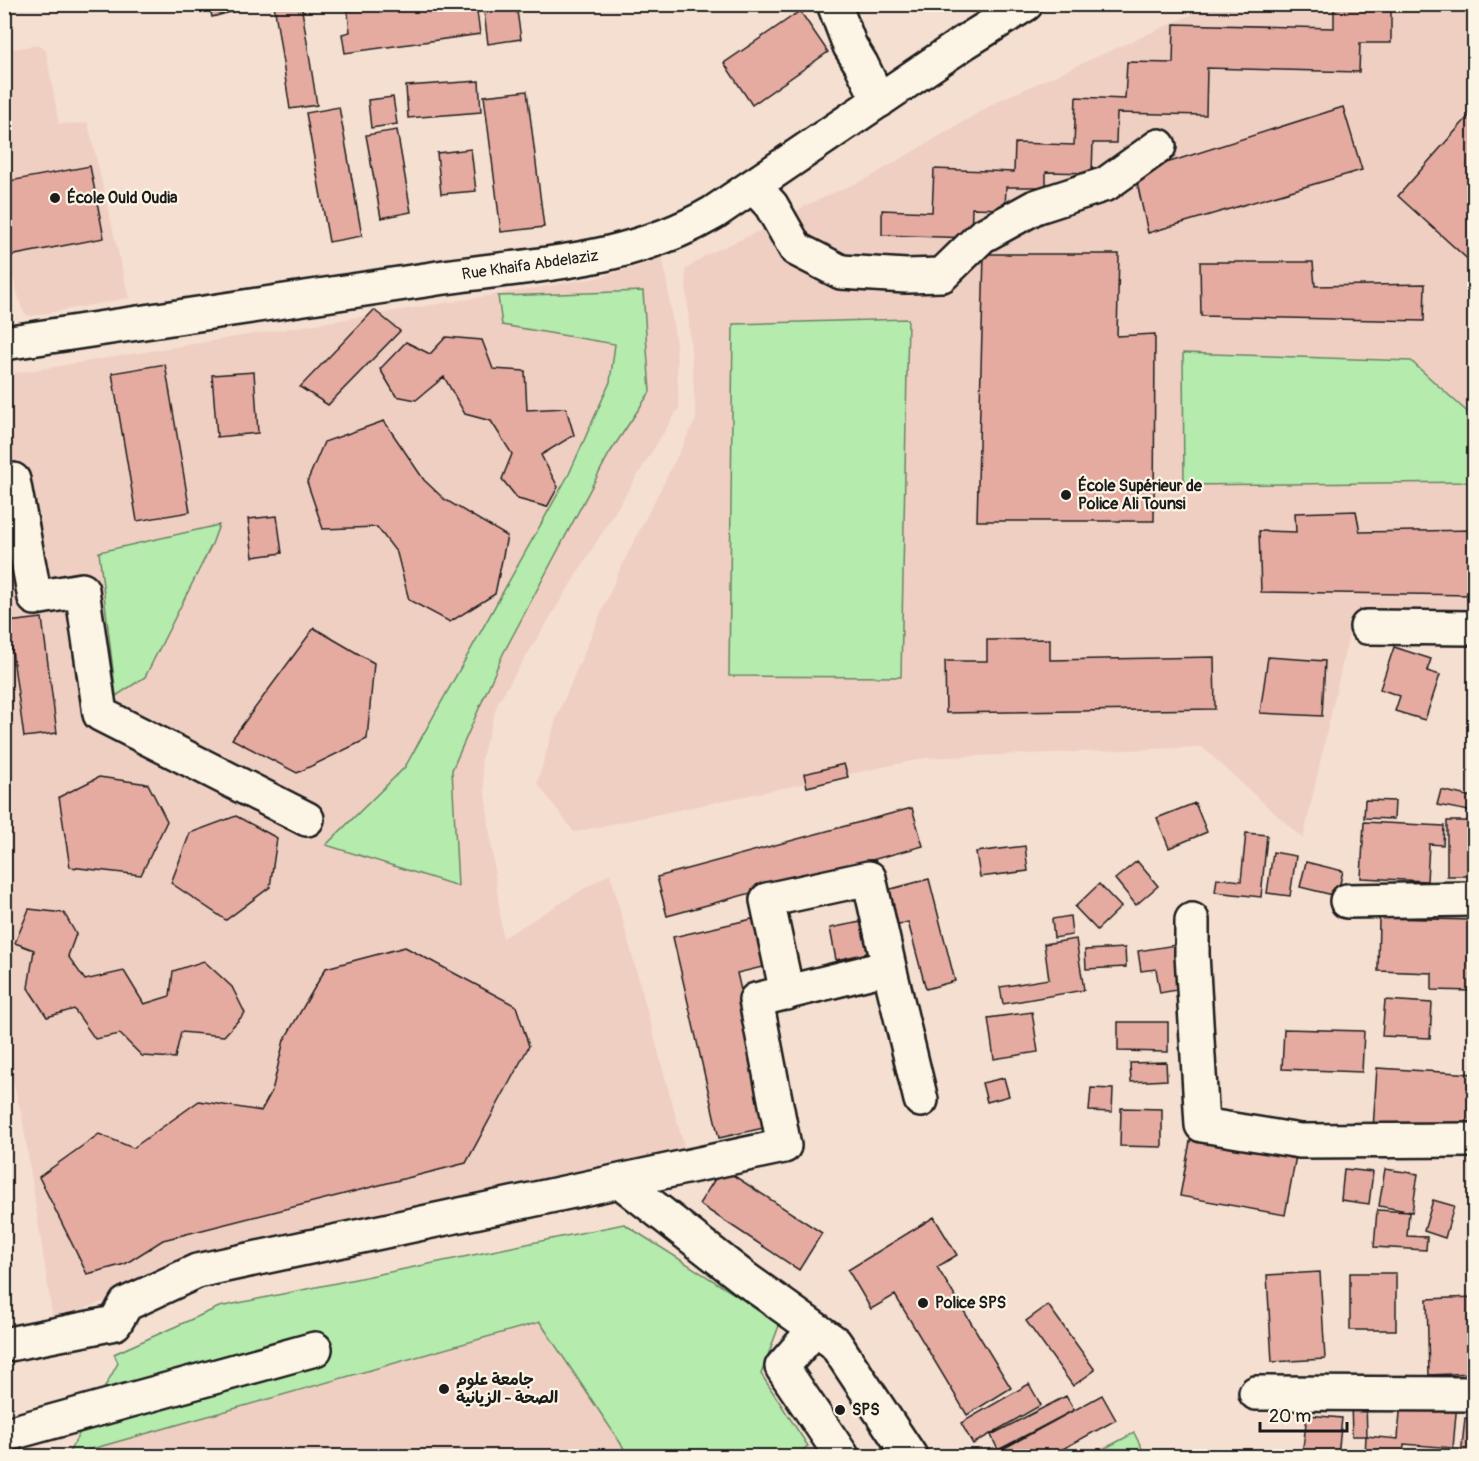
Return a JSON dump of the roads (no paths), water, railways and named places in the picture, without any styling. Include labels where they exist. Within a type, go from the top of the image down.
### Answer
[{"type":"street","points":[[834,4],[850,46],[879,101]]},
{"type":"street","name":"Rue Khaifa Abdelaziz","points":[[4,343],[453,275],[564,263],[639,245],[687,227],[713,213],[965,42],[1026,4]]},
{"type":"street","points":[[754,187],[771,205],[796,249],[841,272],[906,276],[942,274],[982,236],[1035,207],[1106,184],[1159,146]]},
{"type":"street","points":[[4,324],[37,338]]},
{"type":"street","points":[[4,482],[13,480],[35,598],[82,590],[100,714],[307,819]]},
{"type":"street","points":[[1367,627],[1474,628]]},
{"type":"street","points":[[787,993],[767,900],[869,878],[921,1100]]},
{"type":"street","points":[[1347,902],[1474,899]]},
{"type":"street","points":[[1192,920],[1202,1125],[1300,1141],[1474,1140]]},
{"type":"street","points":[[4,1345],[115,1323],[126,1304],[197,1271],[784,1146],[756,1000],[889,967]]},
{"type":"street","points":[[620,1181],[744,1278],[835,1343],[910,1456]]},
{"type":"street","points":[[815,1329],[782,1367],[842,1456]]},
{"type":"street","points":[[4,1436],[315,1349]]},
{"type":"street","points":[[1256,1393],[1474,1394]]},
{"type":"place","name":"École Ould Oudia","points":[[55,198]]},
{"type":"place","name":"École Supérieur de Police Ali Tounsi","points":[[1066,495]]},
{"type":"place","name":"Police SPS","points":[[923,1303]]},
{"type":"place","name":"جامعة علوم الصحة - الزيانية","points":[[444,1389]]},
{"type":"place","name":"SPS","points":[[840,1410]]}]
